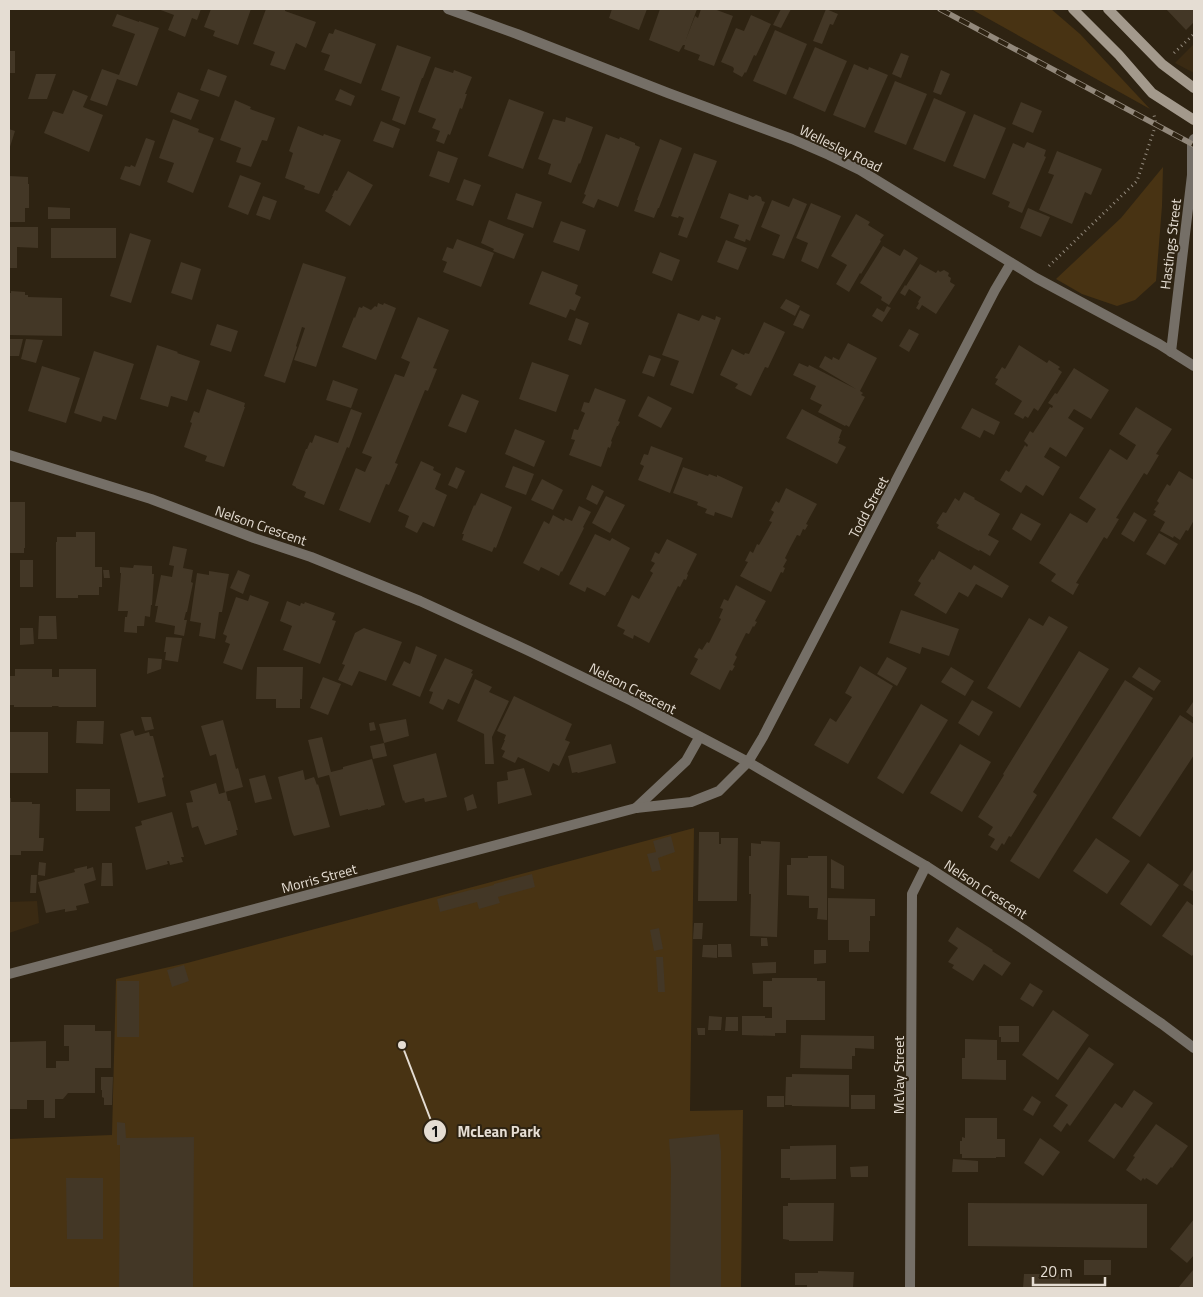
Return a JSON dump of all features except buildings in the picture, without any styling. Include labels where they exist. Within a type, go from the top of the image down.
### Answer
[{"type":"main road","points":[[1073,9],[1152,93],[1194,120]]},
{"type":"main road","points":[[1108,9],[1162,64],[1194,88]]},
{"type":"street","name":"Wellesley Road","points":[[448,9],[792,139],[829,155],[860,170],[1036,278],[1194,366]]},
{"type":"street","name":"Hastings Street","points":[[1171,352],[1192,175],[1192,143],[1194,140]]},
{"type":"street","name":"Todd Street","points":[[748,762],[763,738],[995,290],[1011,263]]},
{"type":"street","name":"Nelson Crescent","points":[[9,455],[151,499],[254,538],[311,556],[420,601],[615,693],[748,762],[926,866],[1138,1007],[1194,1048]]},
{"type":"street","name":"Morris Street","points":[[636,808],[686,761],[699,738]]},
{"type":"street","name":"Morris Street","points":[[9,974],[636,808],[691,802],[719,791],[748,762]]},
{"type":"street","name":"McVay Street","points":[[910,1288],[912,894],[926,866]]},
{"type":"path","points":[[1162,64],[1194,34]]},
{"type":"path","points":[[1036,278],[1137,181],[1156,124],[1152,93]]},
{"type":"shaded area","points":[[971,9],[1051,9],[1080,34],[1150,109]]},
{"type":"shaded area","points":[[1194,44],[1194,73],[1175,63]]},
{"type":"shaded area","points":[[1163,167],[1156,281],[1135,300],[1117,306],[1082,294],[1056,279],[1121,218]]},
{"type":"shaded area","points":[[694,828],[690,1111],[743,1110],[741,1288],[9,1288],[9,1139],[112,1135],[116,979],[187,963]]},
{"type":"shaded area","points":[[37,901],[39,923],[9,933],[9,902]]},
{"type":"railway","points":[[940,9],[1194,145]]},
{"type":"place","name":"McLean Park","points":[[402,1045]]}]
